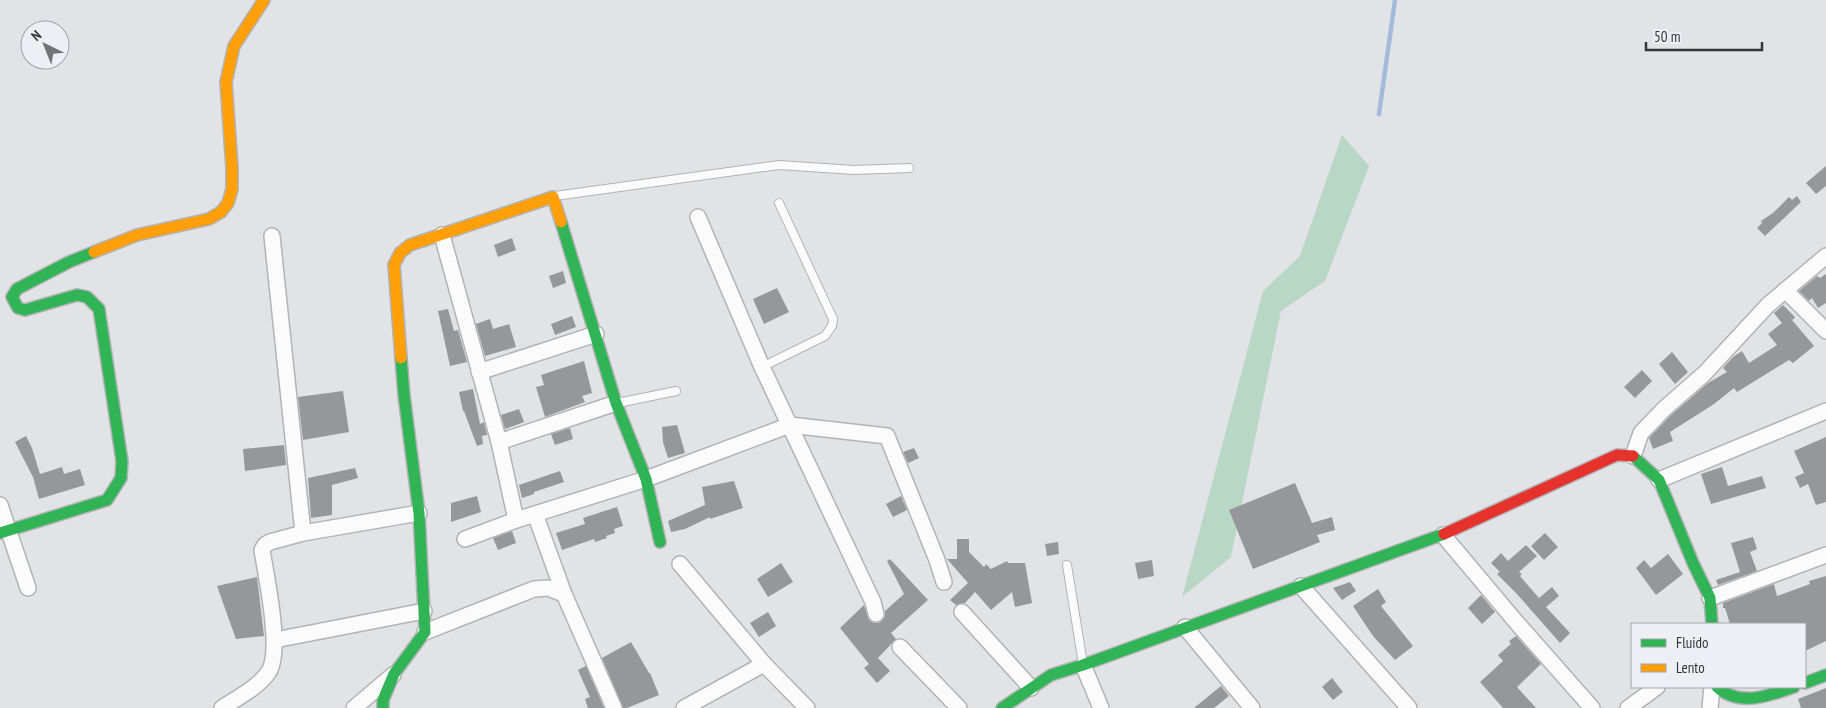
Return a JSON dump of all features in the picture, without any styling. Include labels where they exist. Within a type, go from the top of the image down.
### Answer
[{"type":"street","points":[[5,532],[107,500],[121,478],[122,462],[99,309],[87,297],[77,294],[25,310],[18,308],[12,297],[16,289],[69,262],[136,235],[209,219],[221,212],[228,203],[232,189],[226,82],[234,46],[264,0]]},
{"type":"street","points":[[425,632],[419,513],[404,395],[394,264],[400,253],[410,245],[553,196],[616,403],[646,479],[660,542]]},
{"type":"street","points":[[698,217],[762,367],[873,602],[876,614]]},
{"type":"street","points":[[442,235],[499,442],[516,520]]},
{"type":"street","points":[[272,236],[303,533]]},
{"type":"street","points":[[1633,456],[1641,433],[1664,409],[1704,374],[1768,305],[1826,256]]},
{"type":"street","points":[[1785,290],[1826,331]]},
{"type":"street","points":[[479,372],[596,334]]},
{"type":"street","points":[[499,442],[616,403]]},
{"type":"street","points":[[1659,480],[1826,411]]},
{"type":"street","points":[[465,539],[516,520],[646,479],[790,425],[887,436],[944,582]]},
{"type":"street","points":[[1002,708],[1051,676],[1083,666],[1185,626],[1443,535],[1617,455],[1633,456],[1659,480],[1693,563],[1710,598],[1712,623]]},
{"type":"street","points":[[0,505],[5,532],[28,588]]},
{"type":"street","points":[[222,708],[247,692],[268,672],[272,662],[275,640],[262,550],[265,545],[303,533],[419,513]]},
{"type":"street","points":[[535,514],[564,594],[614,708]]},
{"type":"street","points":[[1443,535],[1592,708]]},
{"type":"street","points":[[1710,598],[1826,555]]},
{"type":"street","points":[[680,564],[764,664],[807,708]]},
{"type":"street","points":[[1301,586],[1409,708]]},
{"type":"street","points":[[354,708],[394,674],[425,632],[534,590],[548,588],[564,594]]},
{"type":"street","points":[[275,640],[424,611]]},
{"type":"street","points":[[962,612],[1031,688]]},
{"type":"street","points":[[1185,626],[1252,708]]},
{"type":"street","points":[[900,647],[959,708]]},
{"type":"street","points":[[684,708],[764,664]]},
{"type":"street","points":[[1083,666],[1101,708]]},
{"type":"street","points":[[383,708],[383,700],[394,674]]},
{"type":"street","points":[[1806,683],[1826,675]]},
{"type":"street","points":[[1628,708],[1656,688]]},
{"type":"street","points":[[1710,708],[1712,688]]},
{"type":"street","points":[[1717,688],[1728,702],[1748,705],[1791,688]]},
{"type":"lane","points":[[553,196],[779,164],[854,170],[909,168]]},
{"type":"lane","points":[[762,367],[825,336],[832,326],[833,319],[779,203]]},
{"type":"lane","points":[[616,403],[676,391]]},
{"type":"lane","points":[[1067,565],[1083,666]]},
{"type":"green space","points":[[1342,135],[1369,166],[1325,281],[1281,311],[1231,557],[1182,597],[1263,291],[1300,256]]},
{"type":"building","points":[[1826,166],[1826,186],[1816,194],[1806,183]]},
{"type":"building","points":[[1797,196],[1801,202],[1765,236],[1757,228],[1762,223],[1761,221],[1773,213],[1789,197],[1792,200]]},
{"type":"building","points":[[512,238],[516,250],[498,257],[494,245]]},
{"type":"building","points":[[563,271],[566,283],[553,288],[549,276]]},
{"type":"building","points":[[1826,274],[1826,303],[1818,308],[1812,298],[1809,301],[1799,291],[1817,276],[1820,278]]},
{"type":"building","points":[[777,288],[789,312],[764,324],[753,299]]},
{"type":"building","points":[[1783,305],[1793,315],[1795,318],[1792,320],[1814,346],[1793,363],[1789,360],[1737,392],[1734,388],[1714,404],[1670,432],[1673,441],[1653,449],[1649,438],[1670,416],[1708,383],[1727,372],[1723,368],[1733,357],[1742,351],[1749,363],[1777,345],[1768,334],[1782,323],[1774,313]]},
{"type":"building","points":[[448,309],[454,331],[458,330],[467,362],[450,366],[438,311]]},
{"type":"building","points":[[572,316],[576,327],[555,335],[551,324]]},
{"type":"building","points":[[490,319],[493,329],[509,324],[516,347],[485,356],[476,324]]},
{"type":"building","points":[[1672,352],[1688,372],[1675,384],[1659,364]]},
{"type":"building","points":[[584,361],[592,393],[582,396],[585,402],[545,417],[536,387],[544,385],[541,375]]},
{"type":"building","points":[[1642,370],[1652,381],[1635,398],[1624,387]]},
{"type":"building","points":[[473,389],[480,424],[484,422],[487,435],[482,436],[483,444],[477,446],[463,411],[459,392]]},
{"type":"building","points":[[343,391],[349,432],[303,440],[298,397]]},
{"type":"building","points":[[519,409],[524,422],[505,429],[501,415]]},
{"type":"building","points":[[677,425],[685,453],[668,458],[663,442],[662,427]]},
{"type":"building","points":[[570,428],[573,439],[555,445],[551,434]]},
{"type":"building","points":[[26,436],[40,474],[62,467],[64,474],[80,469],[85,485],[39,499],[33,477],[15,442]]},
{"type":"building","points":[[1826,437],[1826,502],[1816,505],[1808,484],[1800,488],[1795,477],[1804,473],[1794,451]]},
{"type":"building","points":[[284,445],[286,465],[245,471],[243,449]]},
{"type":"building","points":[[914,448],[919,458],[908,463],[903,452]]},
{"type":"building","points":[[1722,467],[1728,486],[1762,476],[1766,488],[1711,504],[1701,474]]},
{"type":"building","points":[[355,468],[358,478],[332,485],[332,515],[311,518],[308,478]]},
{"type":"building","points":[[560,471],[564,482],[522,498],[519,485]]},
{"type":"building","points":[[734,481],[743,508],[710,519],[710,517],[685,529],[671,532],[668,521],[705,505],[702,487]]},
{"type":"building","points":[[1295,483],[1312,523],[1332,517],[1335,530],[1317,535],[1320,542],[1253,569],[1229,510]]},
{"type":"building","points":[[477,496],[481,512],[451,522],[451,503]]},
{"type":"building","points":[[901,496],[907,510],[893,517],[886,504]]},
{"type":"building","points":[[617,507],[623,526],[614,529],[615,533],[595,542],[594,539],[562,550],[556,533],[585,524],[583,518]]},
{"type":"building","points":[[512,531],[516,543],[498,550],[493,538]]},
{"type":"building","points":[[1545,533],[1558,547],[1544,560],[1531,546]]},
{"type":"building","points":[[1753,537],[1757,549],[1750,552],[1757,571],[1718,585],[1716,580],[1740,572],[1731,543]]},
{"type":"building","points":[[957,539],[969,539],[969,552],[984,567],[986,564],[991,569],[1007,561],[1008,563],[1025,563],[1032,603],[1015,607],[1012,592],[991,610],[975,592],[965,603],[956,605],[950,600],[968,583],[947,559],[957,559]]},
{"type":"building","points":[[1058,542],[1059,554],[1047,556],[1045,544]]},
{"type":"building","points":[[1526,545],[1537,556],[1519,572],[1522,574],[1520,576],[1539,598],[1552,587],[1559,596],[1546,607],[1570,633],[1560,643],[1497,574],[1500,572],[1491,563],[1501,553],[1508,561]]},
{"type":"building","points":[[1668,554],[1683,574],[1656,595],[1636,568],[1644,560],[1651,568]]},
{"type":"building","points":[[890,559],[928,600],[891,633],[896,639],[878,658],[890,671],[877,683],[864,668],[869,664],[840,628],[864,605],[869,620],[879,623],[885,617],[885,611],[904,594],[887,561]]},
{"type":"building","points":[[1152,560],[1154,576],[1138,579],[1135,563]]},
{"type":"building","points":[[781,563],[793,582],[768,597],[757,579]]},
{"type":"building","points":[[1826,576],[1826,641],[1806,651],[1806,623],[1730,623],[1725,608],[1723,608],[1723,603],[1774,584],[1777,596],[1810,584],[1809,581]]},
{"type":"building","points":[[257,577],[264,636],[236,639],[217,586]]},
{"type":"building","points":[[1350,582],[1356,591],[1342,600],[1333,588]]},
{"type":"building","points":[[1378,589],[1386,602],[1381,606],[1413,646],[1395,660],[1373,636],[1353,606]]},
{"type":"building","points":[[1481,595],[1495,612],[1482,624],[1468,608]]},
{"type":"building","points":[[768,612],[776,626],[759,637],[750,623]]},
{"type":"building","points":[[1516,636],[1541,664],[1517,687],[1536,708],[1503,708],[1480,682],[1503,661],[1498,655],[1511,644],[1509,641]]},
{"type":"building","points":[[631,642],[650,673],[659,695],[623,708],[602,658]]},
{"type":"building","points":[[586,666],[604,708],[588,708],[585,699],[590,697],[578,670]]},
{"type":"building","points":[[1332,678],[1343,692],[1333,700],[1322,687]]},
{"type":"building","points":[[1221,686],[1229,696],[1214,708],[1194,708]]},
{"type":"building","points":[[1826,688],[1826,708],[1801,708],[1798,699]]},
{"type":"waterway","points":[[1379,114],[1395,0]]},
{"type":"traffic: fast","points":[[561,222],[616,403],[646,479],[660,542]]},
{"type":"traffic: fast","points":[[0,533],[107,500],[121,478],[122,461],[99,309],[87,297],[77,295],[25,310],[18,308],[12,297],[17,289],[69,262],[94,252]]},
{"type":"traffic: fast","points":[[383,708],[383,700],[394,674],[425,632],[419,513],[401,358]]},
{"type":"traffic: fast","points":[[1633,456],[1659,480],[1693,563],[1710,598],[1712,623]]},
{"type":"traffic: fast","points":[[1002,708],[1051,675],[1444,534]]},
{"type":"traffic: fast","points":[[1806,683],[1826,675]]},
{"type":"traffic: fast","points":[[1718,688],[1735,697],[1744,698],[1775,694],[1791,688]]},
{"type":"traffic: slow","points":[[94,252],[137,235],[209,219],[221,212],[228,203],[232,189],[232,168],[226,82],[234,46],[264,0]]},
{"type":"traffic: slow","points":[[401,358],[394,265],[400,253],[410,245],[553,197],[561,222]]},
{"type":"traffic: jam","points":[[1444,534],[1617,455],[1633,456]]}]
